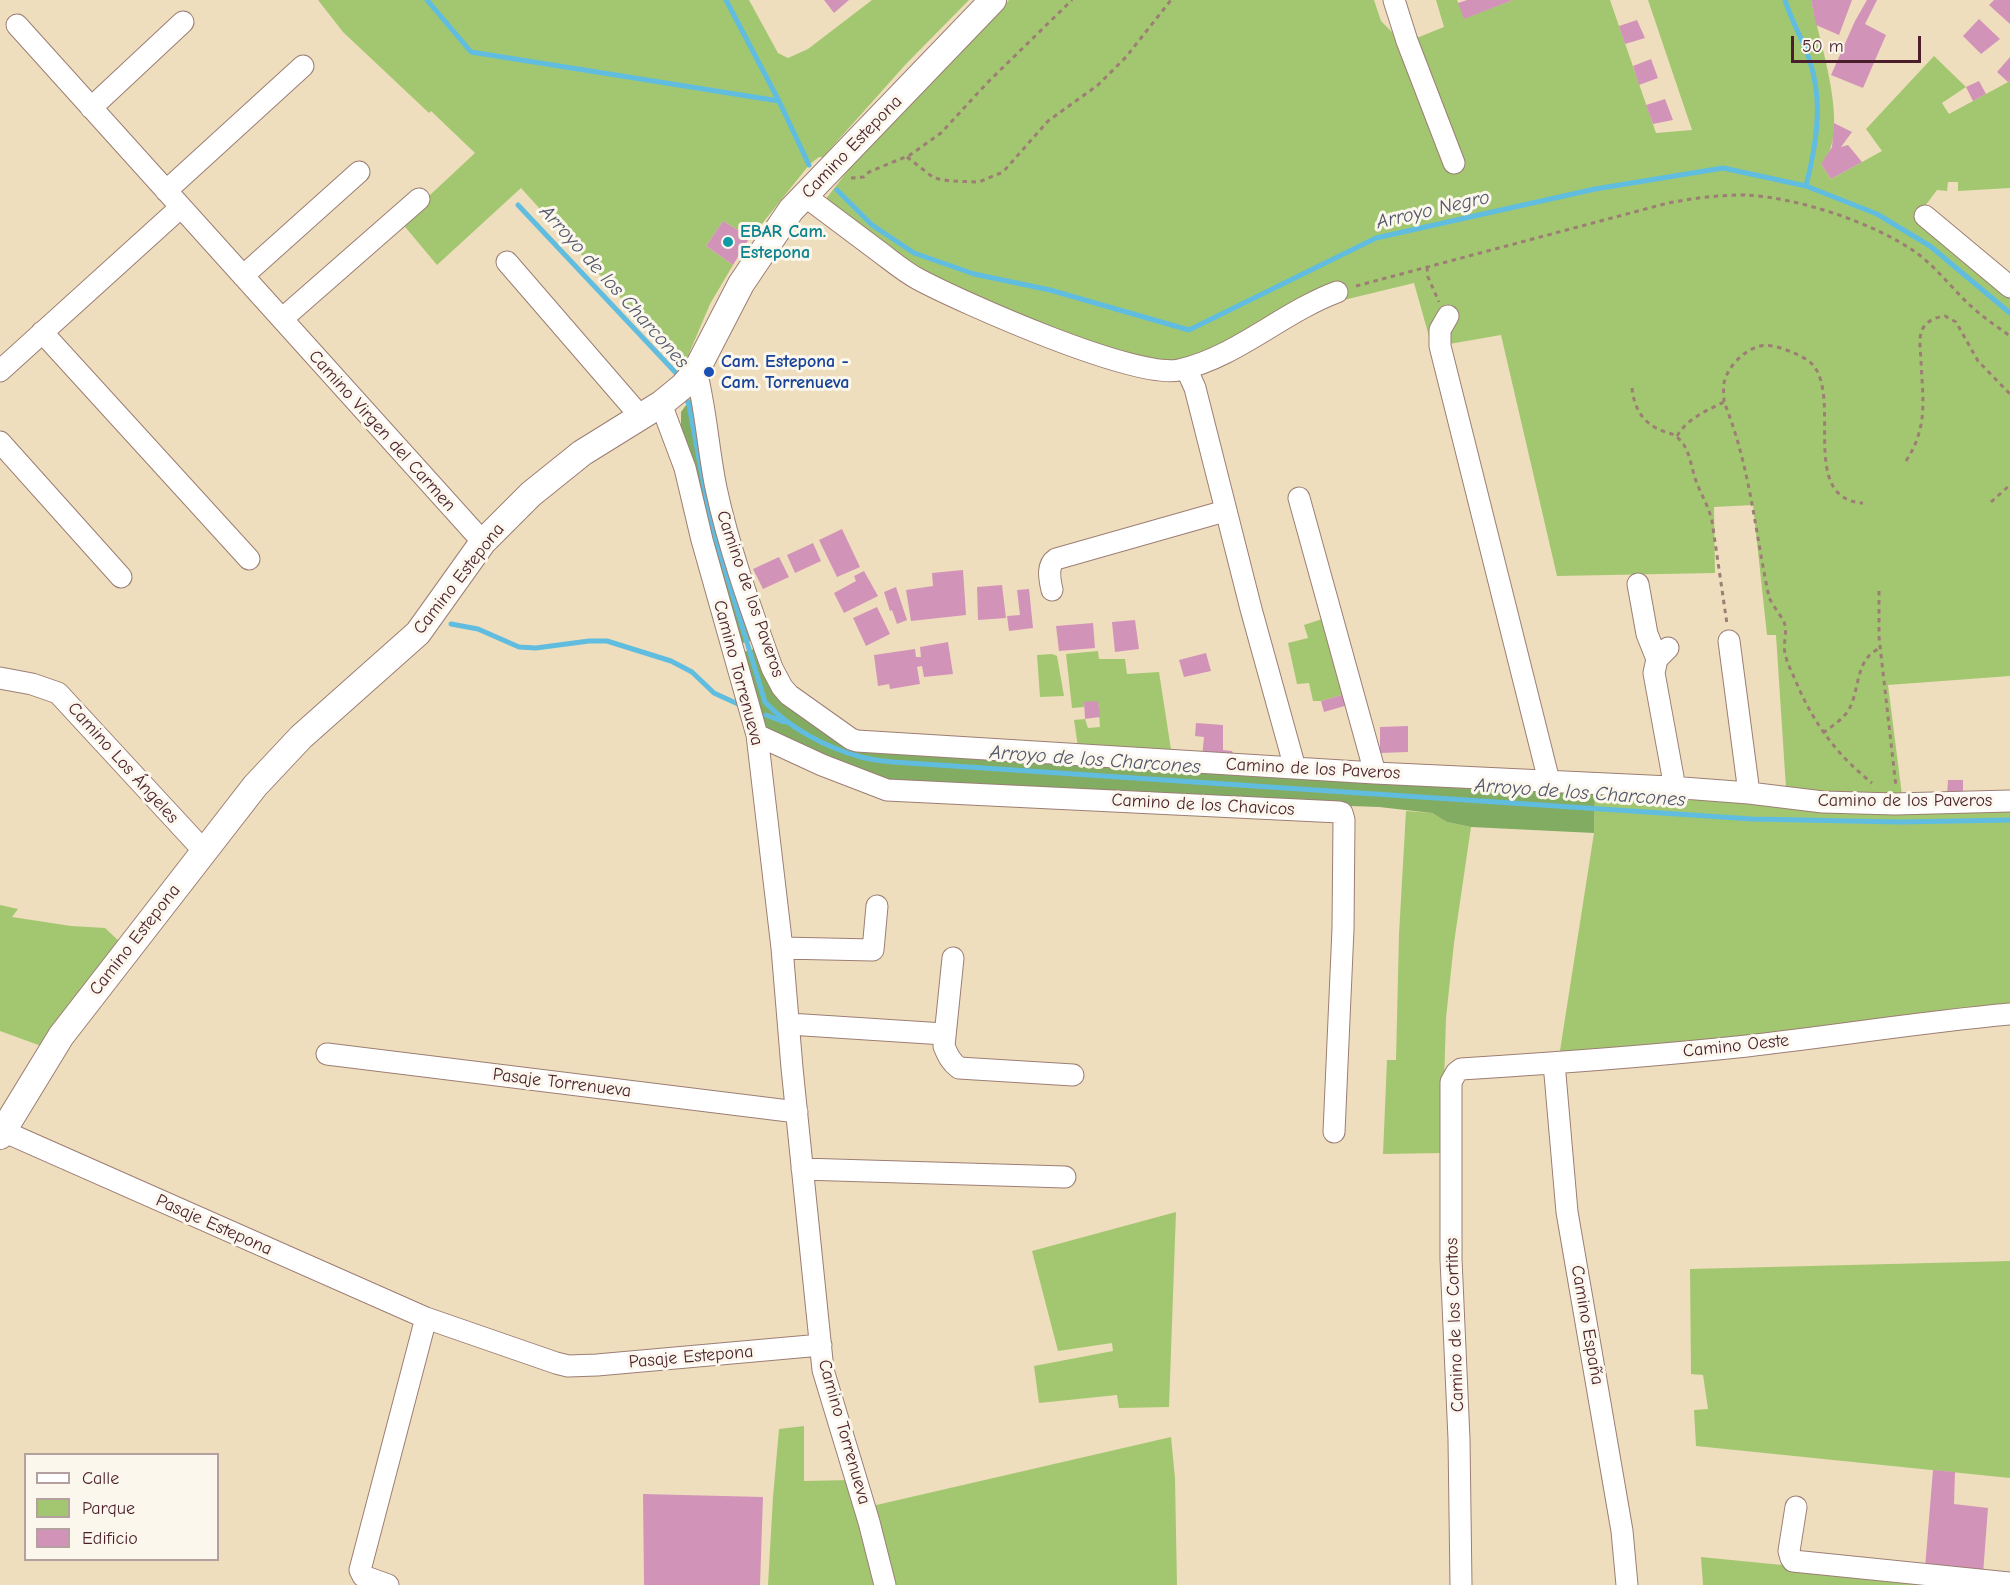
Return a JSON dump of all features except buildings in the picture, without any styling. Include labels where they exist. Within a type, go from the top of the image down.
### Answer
[{"type":"main road","name":"Camino Estepona","points":[[1,1134],[61,1036],[196,843],[255,786],[301,737],[418,633],[483,542],[531,494],[582,453],[673,393],[741,284],[791,210],[993,0]]},
{"type":"street","points":[[1394,0],[1407,41],[1454,163]]},
{"type":"street","points":[[92,108],[183,22]]},
{"type":"street","name":"Camino Virgen del Carmen","points":[[17,25],[483,542]]},
{"type":"street","points":[[166,190],[303,66]]},
{"type":"street","points":[[243,276],[359,172]]},
{"type":"street","points":[[805,196],[917,279],[1050,336],[1125,363],[1152,369],[1168,371],[1207,362],[1302,307],[1337,292]]},
{"type":"street","points":[[282,319],[419,199]]},
{"type":"street","points":[[0,371],[181,207]]},
{"type":"street","points":[[1925,216],[2010,287]]},
{"type":"street","points":[[507,262],[673,393]]},
{"type":"street","points":[[1448,316],[1440,330],[1440,346],[1549,781]]},
{"type":"street","points":[[42,332],[249,559]]},
{"type":"street","points":[[1186,368],[1195,388],[1295,768]]},
{"type":"street","name":"Camino Torrenueva","points":[[673,393],[685,468],[715,537],[748,647],[782,948],[823,1370],[870,1522],[885,1585]]},
{"type":"street","name":"Camino de los Paveros","points":[[673,393],[702,398],[715,537],[748,647],[772,668],[784,690],[815,714],[857,741],[1375,773],[1674,787],[1823,802],[1893,804],[2010,801]]},
{"type":"street","points":[[0,442],[121,577]]},
{"type":"street","points":[[1299,498],[1375,773]]},
{"type":"street","points":[[1052,590],[1049,568],[1056,559],[1226,511]]},
{"type":"street","points":[[1638,584],[1647,634],[1662,654],[1654,673],[1674,787]]},
{"type":"street","points":[[1729,641],[1749,793]]},
{"type":"street","name":"Camino Los Ángeles","points":[[0,678],[32,684],[58,693],[196,843]]},
{"type":"street","name":"Camino de los Chavicos","points":[[757,735],[822,765],[887,790],[1342,813],[1344,820],[1343,929],[1334,1132]]},
{"type":"street","points":[[782,948],[873,950],[877,906]]},
{"type":"street","points":[[953,958],[944,1034],[944,1046],[949,1059],[959,1068],[1073,1074]]},
{"type":"street","name":"Camino Oeste","points":[[1461,1069],[1554,1064],[1747,1046],[2010,1014]]},
{"type":"street","points":[[789,1024],[944,1034]]},
{"type":"street","name":"Pasaje Torrenueva","points":[[327,1054],[797,1112]]},
{"type":"street","name":"Camino España","points":[[1554,1064],[1567,1212],[1622,1532],[1628,1585]]},
{"type":"street","name":"Camino de los Cortitos","points":[[1461,1069],[1455,1073],[1451,1082],[1451,1259],[1459,1439],[1461,1585]]},
{"type":"street","name":"Pasaje Estepona","points":[[1,1134],[426,1318],[567,1366],[821,1345]]},
{"type":"street","points":[[802,1169],[1065,1177]]},
{"type":"street","points":[[388,1585],[363,1576],[360,1570],[426,1318]]},
{"type":"street","points":[[1796,1507],[1789,1551],[1793,1561],[2010,1583]]},
{"type":"path","points":[[830,169],[842,177],[855,179],[864,177],[869,172],[907,157],[941,134],[987,82],[1072,0]]},
{"type":"path","points":[[907,157],[934,178],[950,181],[979,182],[1003,172],[1048,121],[1098,85],[1126,57],[1171,0]]},
{"type":"path","points":[[1337,292],[1668,203],[1697,198],[1748,195],[1815,208],[1868,226],[1890,237],[1918,254],[1973,308],[2010,336]]},
{"type":"path","points":[[1427,267],[1434,294],[1448,316]]},
{"type":"path","points":[[1906,461],[1916,446],[1922,428],[1920,346],[1922,330],[1934,318],[1945,316],[1956,322],[1978,360],[2010,393]]},
{"type":"path","points":[[1863,503],[1842,498],[1830,479],[1824,441],[1821,387],[1819,375],[1812,363],[1785,349],[1768,345],[1758,346],[1745,352],[1733,365],[1724,382],[1724,402],[1754,504],[1769,597],[1774,609],[1785,624],[1785,653],[1803,697],[1823,733],[1851,767],[1893,804],[1897,794],[1880,647],[1879,591]]},
{"type":"path","points":[[1632,388],[1634,401],[1643,419],[1662,431],[1677,436],[1686,448],[1698,485],[1708,504],[1729,641]]},
{"type":"path","points":[[1677,436],[1683,427],[1694,418],[1724,402]]},
{"type":"path","points":[[1991,502],[2010,485]]},
{"type":"path","points":[[1823,733],[1849,710],[1862,668],[1868,657],[1880,647]]},
{"type":"green space","points":[[318,0],[749,0],[778,53],[788,58],[808,49],[872,0],[969,0],[906,64],[823,157],[819,157],[809,165],[753,235],[750,237],[723,221],[706,246],[733,265],[710,304],[685,363],[665,347],[521,188],[437,265],[401,222],[475,153],[343,32]]},
{"type":"green space","points":[[1009,0],[1374,0],[1381,21],[1395,35],[1414,39],[1444,27],[1436,0],[1457,0],[1465,18],[1513,0],[1610,0],[1656,133],[1692,130],[1648,0],[1811,0],[1826,61],[1834,109],[1834,131],[1830,150],[1821,164],[1831,179],[1882,151],[1866,129],[1934,56],[1966,87],[1942,103],[1949,114],[2010,81],[2010,188],[1958,191],[1958,182],[1948,182],[1947,191],[1937,190],[1916,218],[2010,295],[2010,676],[1888,685],[1902,795],[1847,800],[1786,788],[1776,635],[1767,635],[1753,505],[1714,507],[1715,573],[1557,576],[1501,335],[1432,347],[1414,283],[1319,306],[1215,363],[1144,361],[1012,316],[929,277],[825,200],[856,160]]},
{"type":"green space","points":[[695,393],[719,530],[706,534],[681,429],[681,412]]},
{"type":"green space","points":[[722,540],[753,640],[739,644],[710,544]]},
{"type":"green space","points":[[1325,618],[1345,694],[1313,701],[1309,683],[1297,684],[1288,643],[1308,638],[1304,625]]},
{"type":"green space","points":[[761,647],[775,688],[849,744],[1595,790],[1594,833],[1471,827],[1447,822],[1432,813],[1379,807],[1238,802],[890,783],[767,730],[740,653]]},
{"type":"green space","points":[[1098,651],[1099,659],[1125,659],[1127,674],[1159,672],[1172,756],[1078,747],[1074,720],[1085,719],[1088,728],[1100,727],[1098,702],[1084,702],[1084,707],[1072,708],[1066,654]]},
{"type":"green space","points":[[1037,655],[1057,656],[1064,696],[1040,697]]},
{"type":"green space","points":[[1595,790],[2010,806],[2010,1005],[1723,1043],[1559,1057],[1594,833]]},
{"type":"green space","points":[[1406,811],[1432,813],[1447,822],[1471,827],[1454,943],[1446,1018],[1442,1153],[1383,1154],[1387,1060],[1396,1060],[1399,934]]},
{"type":"green space","points":[[0,905],[18,909],[12,917],[71,926],[105,928],[120,942],[44,1047],[0,1031]]},
{"type":"green space","points":[[1176,1212],[1169,1407],[1119,1408],[1117,1395],[1039,1403],[1034,1366],[1113,1351],[1112,1343],[1058,1351],[1032,1251]]},
{"type":"green space","points":[[2010,1261],[2010,1478],[1696,1446],[1694,1410],[1708,1409],[1703,1375],[1691,1374],[1690,1269]]},
{"type":"green space","points":[[804,1426],[804,1481],[850,1480],[875,1585],[768,1585],[779,1429]]},
{"type":"green space","points":[[1171,1437],[1175,1478],[1177,1585],[891,1585],[872,1506]]},
{"type":"green space","points":[[1701,1557],[1984,1585],[1703,1585]]},
{"type":"waterway","points":[[427,0],[471,52],[779,101],[809,165]]},
{"type":"waterway","name":"Arroyo Negro","points":[[726,0],[779,101]]},
{"type":"waterway","points":[[1785,0],[1808,57],[1817,95],[1817,126],[1806,186]]},
{"type":"waterway","name":"Arroyo Negro","points":[[837,190],[872,225],[914,253],[974,274],[1050,290],[1189,330],[1376,238],[1595,189],[1723,168],[1806,186],[1877,214],[1930,246],[2010,313]]},
{"type":"waterway","name":"Arroyo de los Charcones","points":[[518,205],[676,373],[679,380]]},
{"type":"waterway","name":"Arroyo de los Charcones","points":[[685,395],[689,405],[711,523],[765,702],[785,720],[809,736],[848,753],[893,762],[1752,819],[1900,822],[2010,820]]},
{"type":"waterway","points":[[451,624],[478,629],[519,647],[536,648],[607,641],[671,661],[692,672],[714,693],[738,704]]},
{"type":"waterway","points":[[766,715],[784,722]]},
{"type":"place","name":"EBAR Cam. Estepona","points":[[728,242]]},
{"type":"place","name":"Cam. Estepona - Cam. Torrenueva","points":[[709,372]]}]
